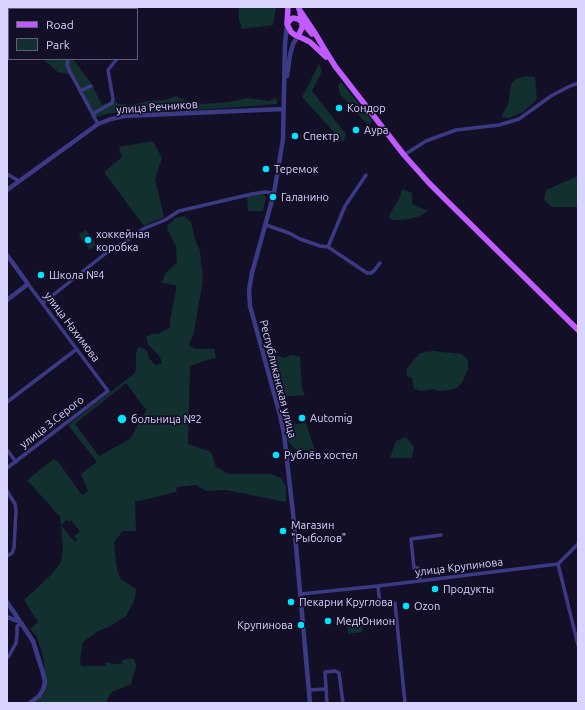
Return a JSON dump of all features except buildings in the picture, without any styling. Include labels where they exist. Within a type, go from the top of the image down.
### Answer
[{"type":"main road","points":[[288,7],[287,24],[291,32],[316,47],[335,66]]},
{"type":"main road","points":[[298,8],[302,22],[299,38]]},
{"type":"main road","points":[[298,8],[335,66],[404,155],[429,183],[578,330]]},
{"type":"main road","points":[[287,24],[293,18],[298,19],[322,45]]},
{"type":"street","points":[[285,87],[285,44],[287,24]]},
{"type":"street","points":[[285,87],[293,44],[299,38]]},
{"type":"street","points":[[68,60],[67,64],[69,70],[98,124]]},
{"type":"street","points":[[93,115],[112,103],[113,99],[108,70],[116,60]]},
{"type":"street","points":[[404,155],[426,141],[456,130],[499,125],[519,119],[551,96],[578,83]]},
{"type":"street","points":[[80,91],[91,86]]},
{"type":"street","name":"Республиканская улица","points":[[285,87],[283,139],[274,193],[252,273],[249,290],[250,306],[284,434],[301,594],[310,703]]},
{"type":"street","name":"улица Речников","points":[[7,190],[98,124],[111,119],[124,116],[283,109]]},
{"type":"street","points":[[7,174],[19,181]]},
{"type":"street","points":[[328,247],[346,206],[366,175]]},
{"type":"street","points":[[42,303],[115,246],[122,244],[143,228],[165,220],[179,211],[252,194],[265,192],[274,193]]},
{"type":"street","points":[[266,224],[300,239],[320,246],[328,247],[367,273],[374,271],[380,263]]},
{"type":"street","name":"улица Нахимова","points":[[7,255],[108,390]]},
{"type":"street","points":[[7,300],[28,284]]},
{"type":"street","points":[[7,402],[77,349]]},
{"type":"street","name":"улица З.Серого","points":[[7,468],[108,390]]},
{"type":"street","points":[[7,450],[16,462]]},
{"type":"street","points":[[7,491],[15,504],[16,510],[14,548],[12,553],[7,556]]},
{"type":"street","points":[[420,581],[418,568],[414,568],[411,539],[441,536]]},
{"type":"street","points":[[578,544],[558,564],[578,645]]},
{"type":"street","name":"улица Крупинова","points":[[301,594],[558,564]]},
{"type":"street","points":[[378,586],[380,605],[395,603],[405,703]]},
{"type":"street","points":[[7,602],[34,641],[40,659],[45,682],[43,690],[39,696],[30,703]]},
{"type":"street","points":[[7,617],[22,623]]},
{"type":"street","points":[[7,658],[16,643],[17,626],[22,623]]},
{"type":"street","points":[[327,703],[325,672],[335,671],[339,673],[343,703]]},
{"type":"street","points":[[309,690],[326,689]]},
{"type":"green space","points":[[239,7],[276,7],[273,25],[242,29],[239,20]]},
{"type":"green space","points":[[44,60],[74,60],[91,83],[102,105],[114,100],[119,104],[132,105],[148,101],[165,100],[176,96],[190,102],[204,104],[229,102],[248,98],[269,101],[277,98],[277,104],[197,110],[111,113],[89,119],[93,117],[72,75],[58,72]]},
{"type":"green space","points":[[319,64],[322,71],[312,91],[346,134],[343,142],[302,97]]},
{"type":"green space","points":[[526,76],[535,77],[537,99],[523,112],[509,118],[501,117],[508,105],[511,84],[516,79]]},
{"type":"green space","points":[[341,82],[372,120],[370,124],[365,122],[340,94],[338,85]]},
{"type":"green space","points":[[153,141],[162,158],[155,179],[164,217],[144,226],[104,172],[122,157],[119,147]]},
{"type":"green space","points":[[578,176],[578,207],[552,207],[544,200],[546,190]]},
{"type":"green space","points":[[402,189],[412,193],[412,204],[428,211],[418,217],[404,220],[392,220],[388,217],[399,199]]},
{"type":"green space","points":[[262,194],[266,197],[263,211],[248,211],[247,196]]},
{"type":"green space","points":[[185,216],[191,222],[195,240],[200,251],[203,279],[194,332],[189,345],[195,349],[214,349],[216,358],[190,366],[188,444],[211,452],[216,467],[229,474],[271,474],[281,478],[286,486],[286,502],[226,490],[206,491],[196,485],[177,487],[176,492],[135,502],[136,531],[123,531],[114,542],[117,570],[121,579],[136,589],[135,599],[126,616],[111,626],[98,631],[83,642],[80,660],[81,666],[105,666],[106,662],[121,664],[123,660],[129,658],[134,659],[136,669],[131,684],[112,692],[106,703],[35,703],[46,691],[46,680],[43,657],[37,637],[30,629],[38,622],[24,600],[52,574],[61,562],[63,546],[60,517],[27,480],[54,459],[59,463],[82,495],[88,491],[81,474],[97,462],[68,425],[135,373],[136,353],[138,347],[147,351],[149,358],[155,365],[162,363],[160,357],[148,344],[146,337],[151,334],[158,334],[170,328],[176,285],[162,283],[165,274],[177,262],[176,246],[167,226],[176,218]],"holes":[[[126,383],[146,410],[130,439],[99,456],[75,424]],[[67,520],[69,522],[71,520],[80,532],[74,536],[77,540],[75,542],[61,525]]]},
{"type":"green space","name":"хоккейная коробка","points":[[85,230],[96,244],[91,249],[89,249],[79,236]]},
{"type":"green space","points":[[264,338],[276,355],[285,358],[290,355],[300,357],[302,388],[305,395],[282,396]]},
{"type":"green space","points":[[433,351],[461,354],[468,359],[468,369],[463,381],[457,388],[438,391],[434,389],[421,391],[414,389],[412,378],[407,376],[407,368],[420,353]]},
{"type":"green space","points":[[306,423],[315,451],[296,450],[287,440],[286,432],[289,425]]},
{"type":"green space","points":[[406,437],[414,447],[412,458],[390,458],[396,441]]},
{"type":"green space","points":[[361,620],[363,632],[348,634],[347,622]]},
{"type":"place","name":"Кондор","points":[[339,108]]},
{"type":"place","name":"Аура","points":[[356,130]]},
{"type":"place","name":"Спектр","points":[[295,136]]},
{"type":"place","name":"Теремок","points":[[266,169]]},
{"type":"place","name":"Галанино","points":[[273,197]]},
{"type":"place","name":"хоккейная коробка","points":[[88,240]]},
{"type":"place","name":"Школа №4","points":[[41,275]]},
{"type":"place","name":"Automig","points":[[302,418]]},
{"type":"place","name":"больница №2","points":[[122,419]]},
{"type":"place","name":"Рублёв хостел","points":[[276,455]]},
{"type":"place","name":"Магазин \"Рыболов\"","points":[[283,531]]},
{"type":"place","name":"Продукты","points":[[435,589]]},
{"type":"place","name":"Пекарни Круглова","points":[[291,602]]},
{"type":"place","name":"Ozon","points":[[406,606]]},
{"type":"place","name":"МедЮнион","points":[[328,621]]},
{"type":"place","name":"Крупинова","points":[[301,625]]}]
